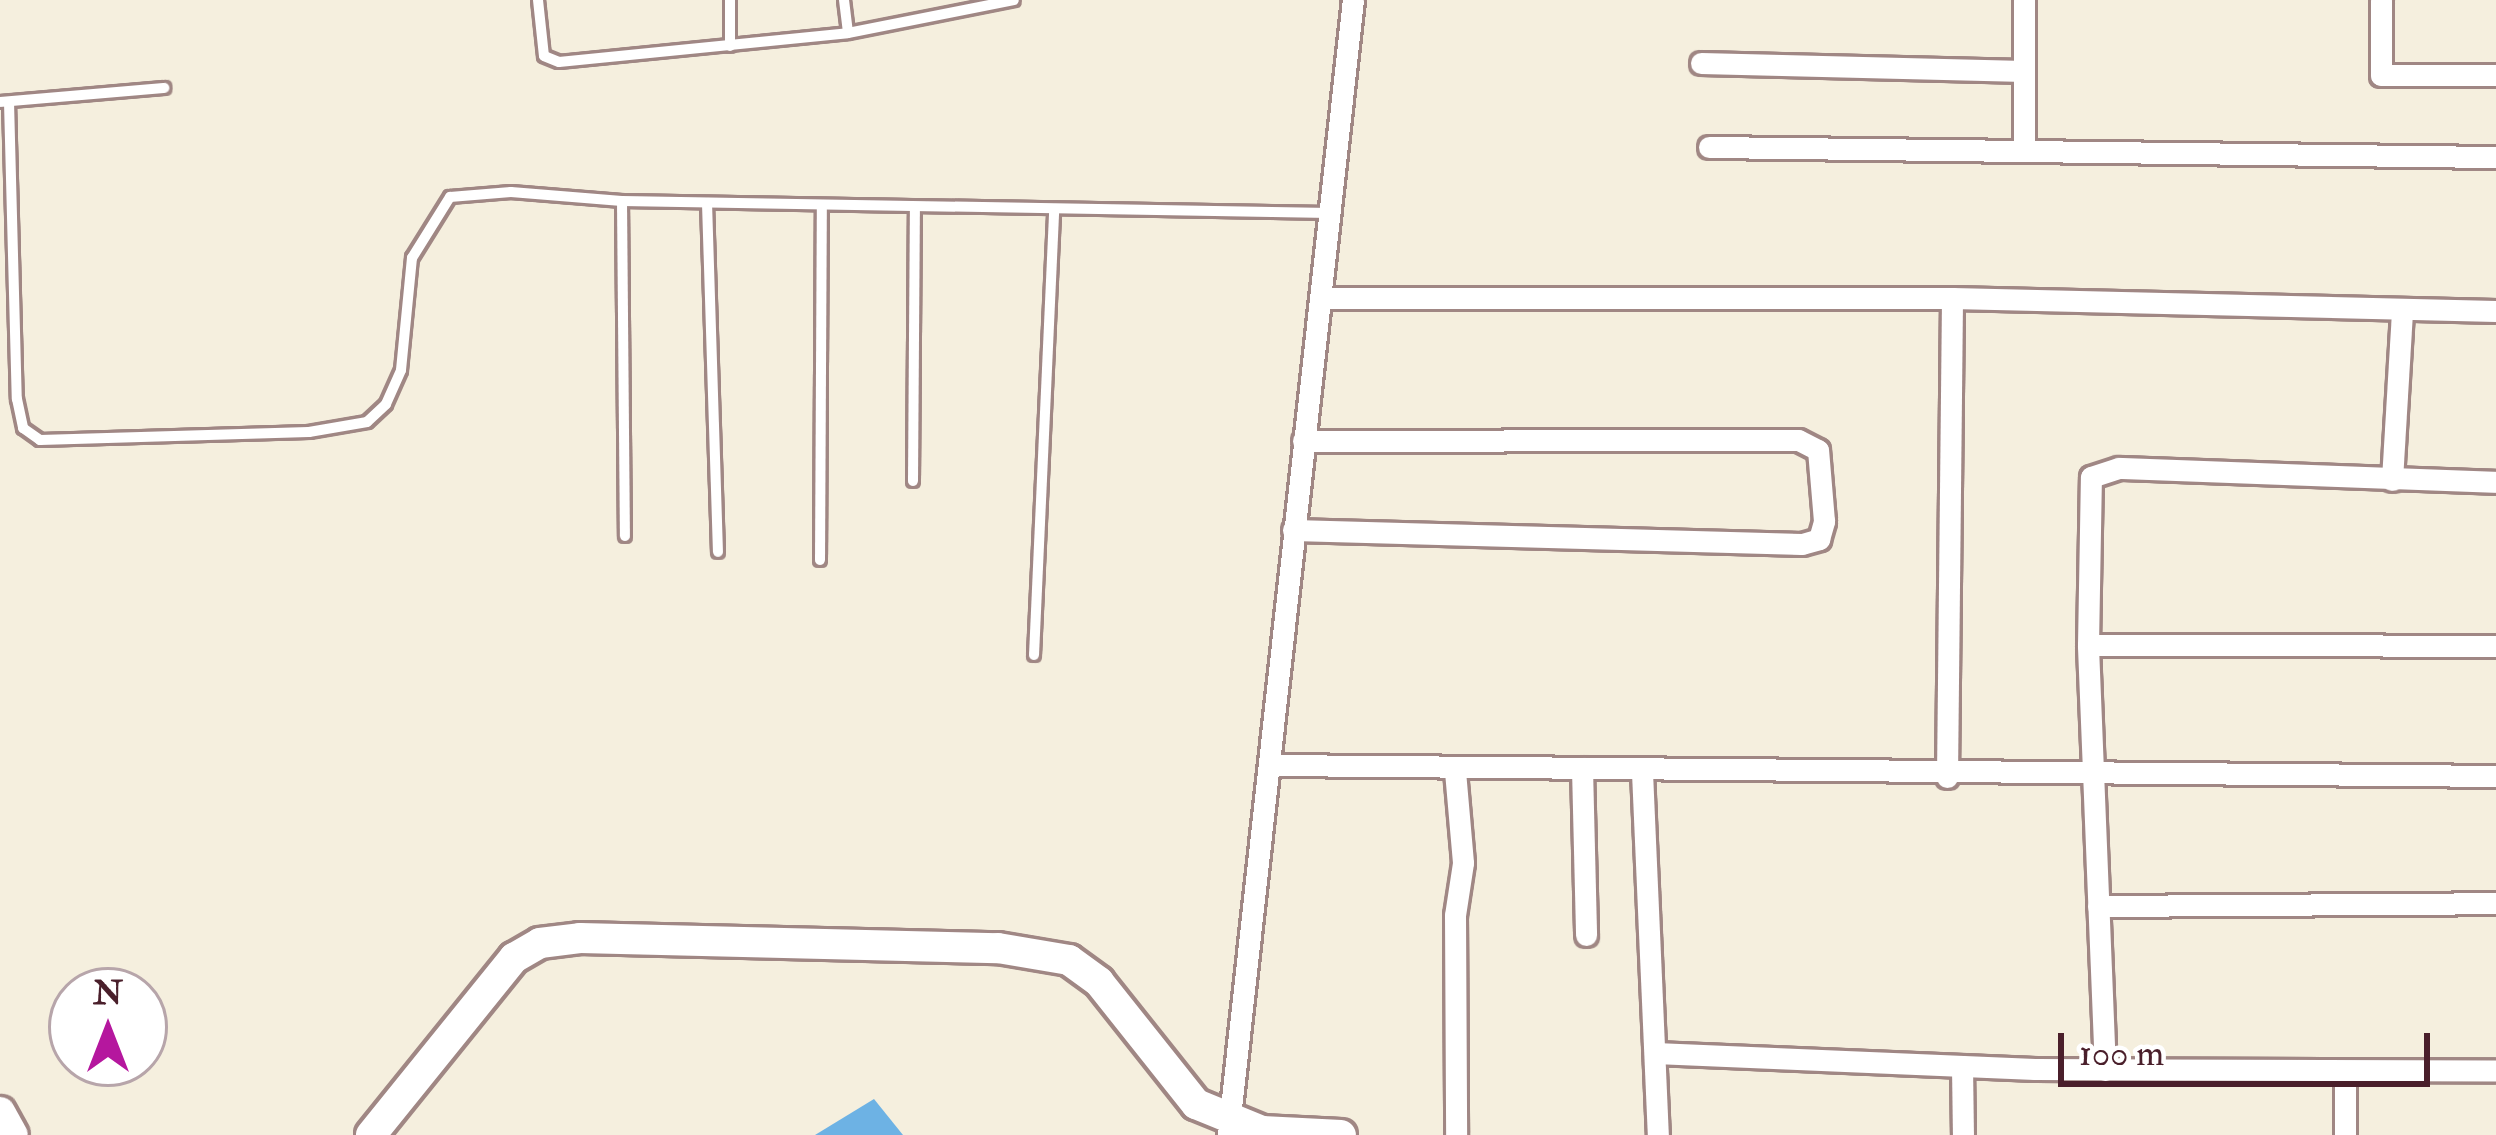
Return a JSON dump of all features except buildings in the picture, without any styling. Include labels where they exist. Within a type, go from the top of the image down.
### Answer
[{"type":"street","points":[[1229,1129],[1353,0]]},
{"type":"street","points":[[2024,0],[2024,152]]},
{"type":"street","points":[[2381,0],[2380,75],[2496,75]]},
{"type":"street","points":[[1701,63],[2024,71]]},
{"type":"street","points":[[1709,147],[2496,158]]},
{"type":"street","points":[[1321,298],[1952,298],[2496,311]]},
{"type":"street","points":[[1947,777],[1952,298]]},
{"type":"street","points":[[2392,480],[2402,311]]},
{"type":"street","points":[[1293,530],[1802,544],[1819,539],[1824,521],[1818,450],[1798,440],[1303,441]]},
{"type":"street","points":[[2104,1070],[2087,492],[2103,468],[2496,482]]},
{"type":"street","points":[[2088,645],[2496,646]]},
{"type":"street","points":[[1270,765],[1947,777],[2496,776]]},
{"type":"street","points":[[1582,768],[1586,935]]},
{"type":"street","points":[[1455,771],[1463,863],[1455,915],[1456,1135]]},
{"type":"street","points":[[1642,772],[1658,1135]]},
{"type":"street","points":[[2098,906],[2496,903]]},
{"type":"street","points":[[371,1135],[514,958],[540,943],[580,938],[998,948],[1069,960],[1099,982],[1196,1104],[1229,1129],[1341,1135]]},
{"type":"street","points":[[1655,1053],[2104,1070],[2496,1071]]},
{"type":"street","points":[[1962,1066],[1963,1135]]},
{"type":"street","points":[[2345,1071],[2345,1135]]},
{"type":"street","points":[[0,1112],[13,1135]]},
{"type":"lane","points":[[538,0],[544,56],[560,62],[848,33],[1014,0]]},
{"type":"lane","points":[[730,0],[730,46]]},
{"type":"lane","points":[[844,0],[848,33]]},
{"type":"lane","points":[[164,88],[5,102],[17,399],[23,428],[40,440],[309,432],[367,422],[386,404],[401,370],[412,258],[450,197],[511,192],[622,201],[1330,213]]},
{"type":"lane","points":[[622,201],[625,536]]},
{"type":"lane","points":[[707,203],[718,552]]},
{"type":"lane","points":[[820,560],[822,206]]},
{"type":"lane","points":[[913,481],[916,208]]},
{"type":"lane","points":[[1034,655],[1054,210]]},
{"type":"water","points":[[874,1099],[903,1135],[815,1135]]}]
